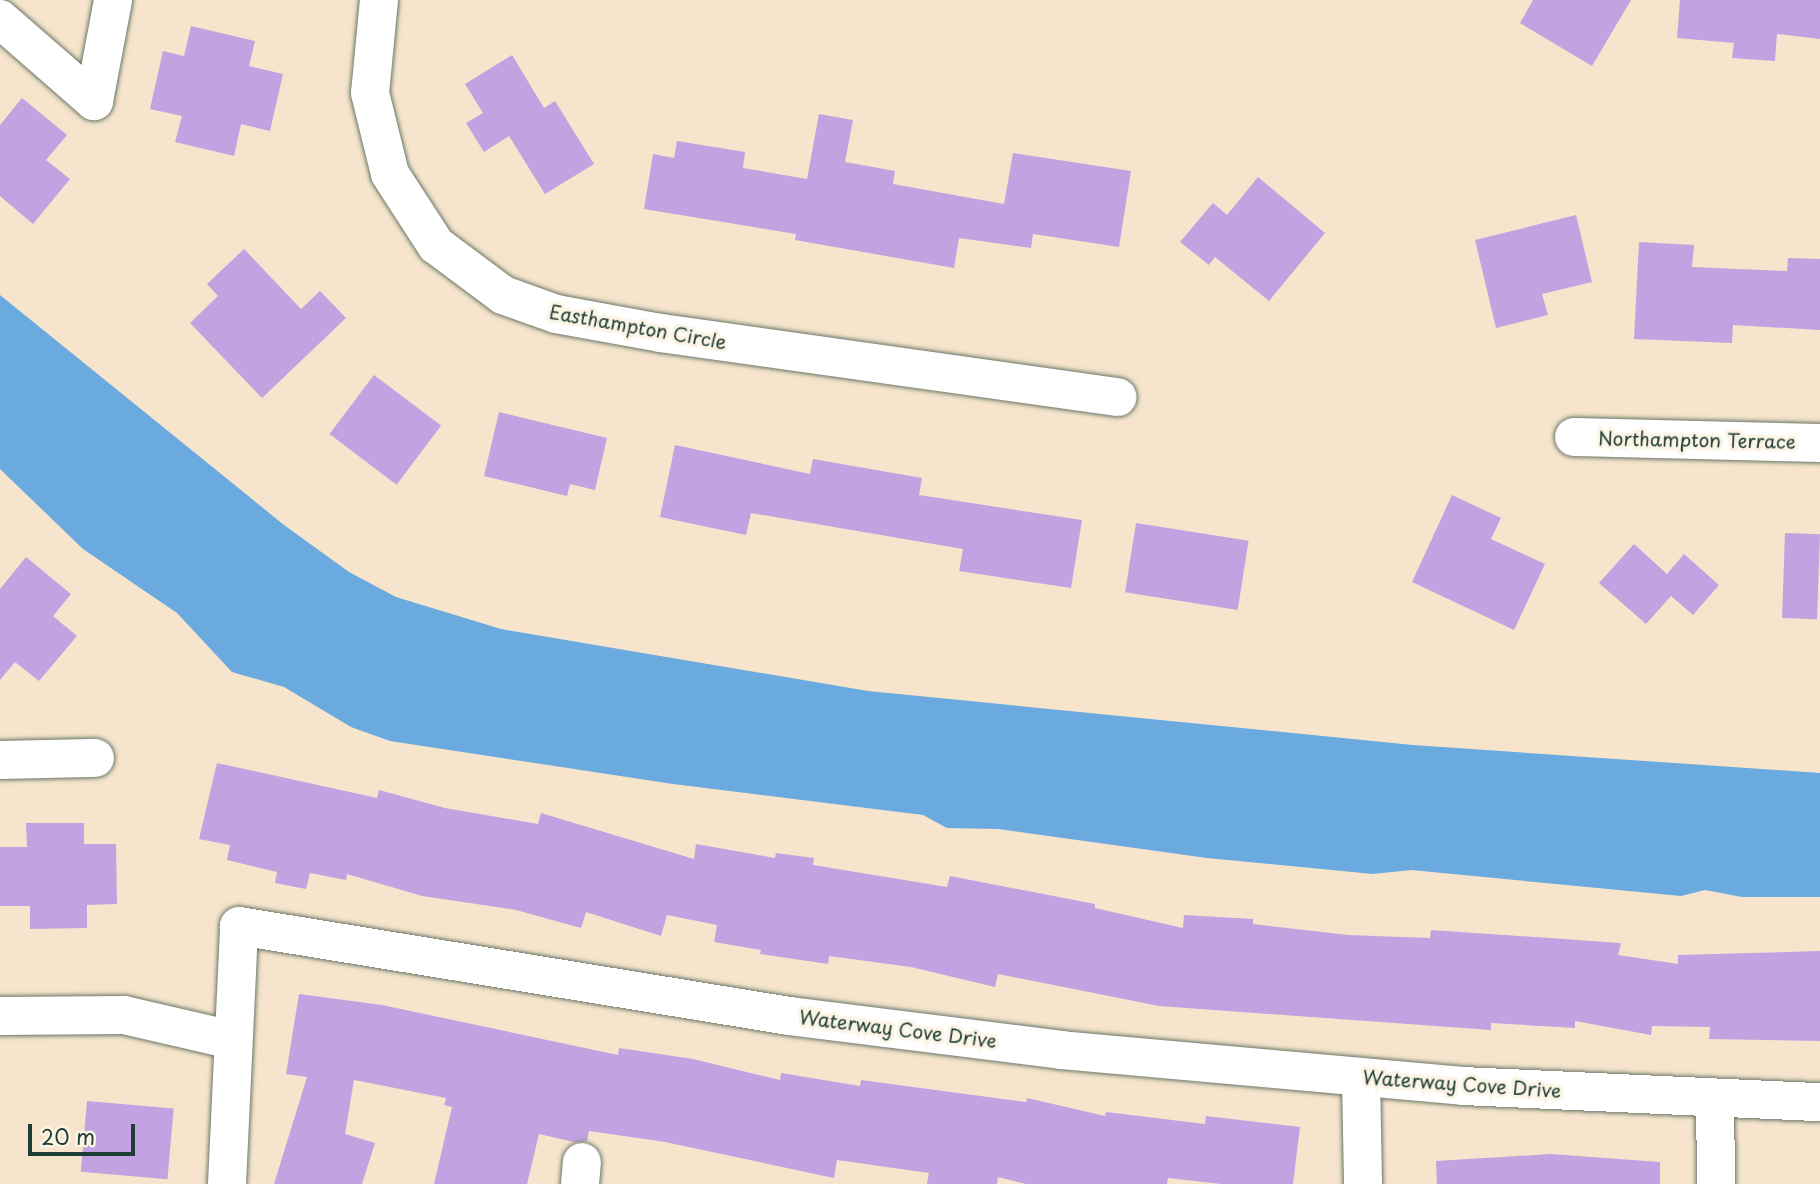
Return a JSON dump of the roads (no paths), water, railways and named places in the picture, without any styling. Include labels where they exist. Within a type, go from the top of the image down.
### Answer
[{"type":"street","points":[[0,19],[94,101],[113,0]]},
{"type":"street","name":"Easthampton Circle","points":[[379,0],[370,93],[390,174],[436,244],[503,295],[556,314],[661,333],[1118,397]]},
{"type":"street","name":"Northampton Terrace","points":[[1574,437],[1820,443]]},
{"type":"street","points":[[0,760],[95,758]]},
{"type":"street","name":"Waterway Cove Drive","points":[[227,1184],[239,926],[789,1016],[1061,1050],[1361,1078],[1820,1102]]},
{"type":"street","points":[[0,1016],[124,1015],[232,1040]]},
{"type":"street","points":[[1361,1078],[1363,1184]]},
{"type":"street","points":[[1715,1098],[1716,1184]]},
{"type":"water","points":[[0,295],[284,525],[349,572],[396,597],[501,629],[868,691],[1413,745],[1820,773],[1820,897],[1742,897],[1705,890],[1681,896],[1411,870],[1373,874],[1207,858],[998,829],[947,828],[923,815],[673,784],[390,741],[351,727],[284,687],[232,672],[177,613],[83,549],[0,469]]}]
